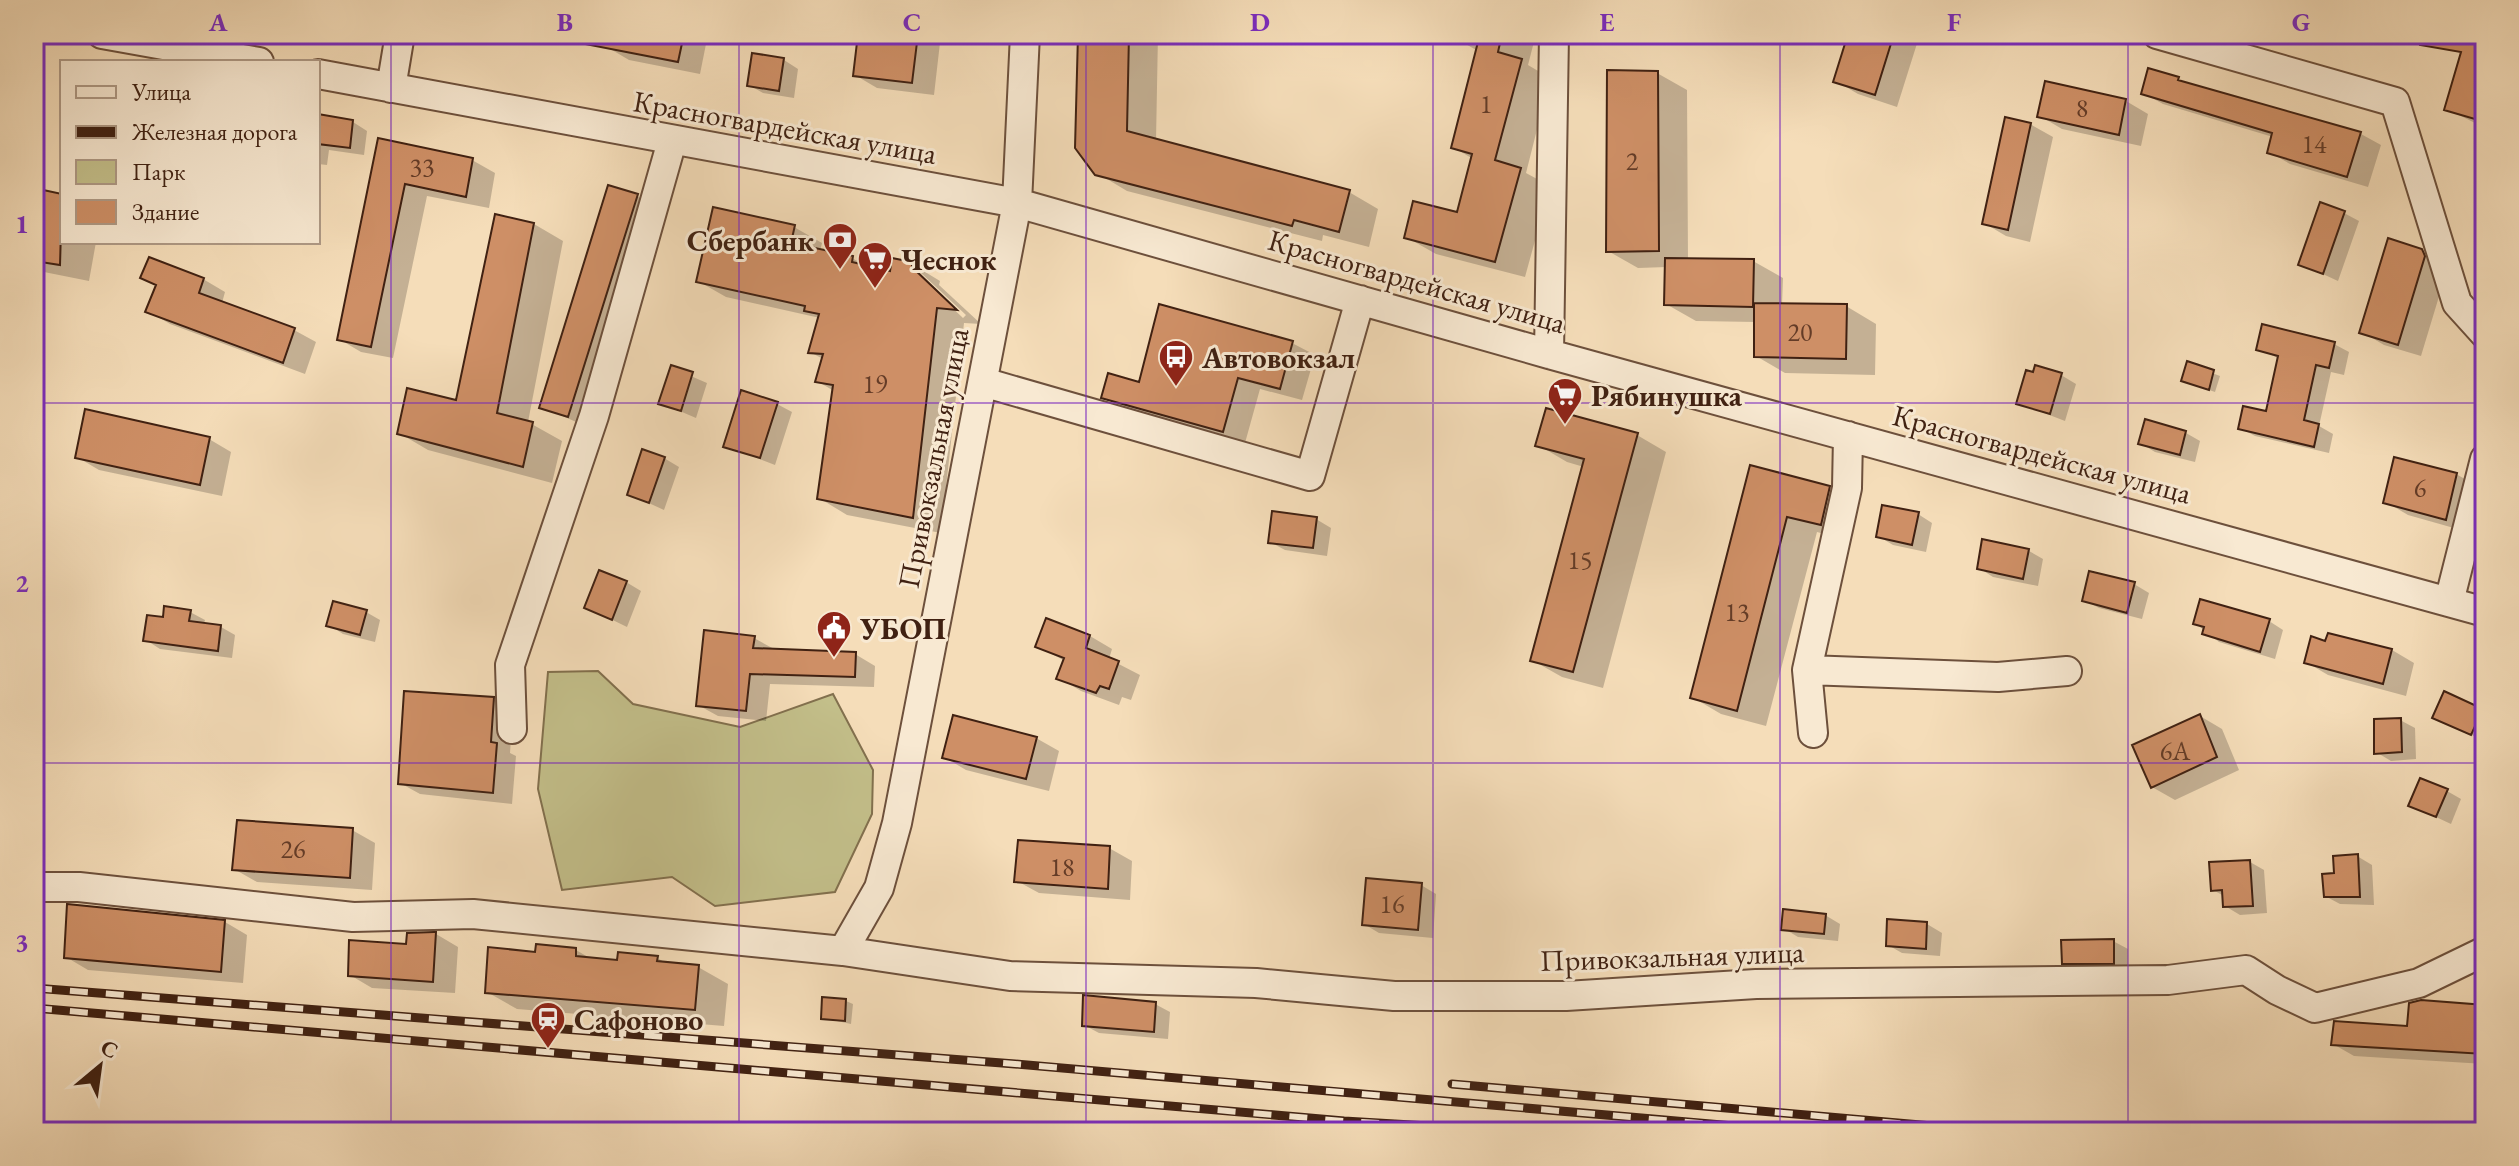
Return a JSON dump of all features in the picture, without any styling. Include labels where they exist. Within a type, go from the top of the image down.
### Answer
[{"type":"street","points":[[102,34],[248,60]]},
{"type":"street","points":[[391,88],[400,34]]},
{"type":"street","name":"Привокзальная улица","points":[[843,951],[879,888],[897,823],[1017,203],[1025,34]]},
{"type":"street","points":[[1549,354],[1554,34]]},
{"type":"street","points":[[2157,34],[2395,102],[2457,303],[2485,334]]},
{"type":"street","name":"Красногвардейская улица","points":[[320,74],[1017,203],[1549,354],[2485,612]]},
{"type":"street","points":[[512,729],[510,665],[594,416],[672,141]]},
{"type":"street","points":[[983,382],[1310,476],[1360,300]]},
{"type":"street","points":[[1813,733],[1807,670],[1847,488],[1848,436]]},
{"type":"street","points":[[2449,602],[2485,459]]},
{"type":"street","points":[[1807,670],[1998,677],[2067,671]]},
{"type":"street","name":"Привокзальная улица","points":[[34,887],[79,887],[353,917],[473,914],[843,951],[1010,976],[1256,983],[1394,996],[1566,996],[1756,984],[2168,980],[2246,970],[2277,990],[2315,1008],[2419,983],[2485,951]]},
{"type":"green space","points":[[598,671],[633,704],[740,727],[833,694],[873,770],[872,814],[835,892],[715,906],[672,877],[562,890],[538,789],[548,672]]},
{"type":"building","points":[[586,34],[684,34],[678,62],[585,44]]},
{"type":"building","points":[[858,34],[918,34],[912,83],[853,76]]},
{"type":"building","points":[[1078,34],[1129,34],[1127,131],[1350,190],[1339,232],[1294,220],[1292,226],[1095,175],[1075,148]]},
{"type":"building","points":[[1480,34],[1502,34],[1498,52],[1522,59],[1495,160],[1521,168],[1495,262],[1404,238],[1413,201],[1457,212],[1472,154],[1451,148]]},
{"type":"building","points":[[1848,34],[1894,34],[1875,95],[1833,82]]},
{"type":"building","points":[[2421,34],[2485,34],[2485,122],[2444,110],[2461,52],[2420,45]]},
{"type":"building","points":[[752,53],[784,58],[779,91],[747,86]]},
{"type":"building","points":[[2148,68],[2179,77],[2178,80],[2361,132],[2347,177],[2267,153],[2272,133],[2141,94]]},
{"type":"building","points":[[1607,70],[1658,71],[1659,251],[1606,252]]},
{"type":"building","points":[[2045,81],[2126,99],[2119,135],[2037,117]]},
{"type":"building","points":[[320,114],[353,120],[350,148],[320,144]]},
{"type":"building","points":[[2005,117],[2031,123],[2008,230],[1982,224]]},
{"type":"building","points":[[378,138],[473,158],[466,197],[405,184],[371,347],[337,340]]},
{"type":"building","points":[[608,185],[638,194],[568,417],[539,408]]},
{"type":"building","points":[[34,188],[60,194],[61,244],[60,265],[34,261]]},
{"type":"building","points":[[2320,202],[2345,211],[2323,274],[2298,265]]},
{"type":"building","points":[[713,207],[795,225],[791,243],[853,256],[852,262],[890,271],[892,258],[912,262],[912,267],[957,310],[937,308],[913,518],[817,499],[833,385],[815,382],[823,354],[808,353],[819,314],[804,311],[805,306],[696,282]]},
{"type":"building","points":[[495,214],[534,223],[497,413],[533,422],[523,467],[397,434],[407,388],[456,400]]},
{"type":"building","points":[[2388,238],[2422,249],[2425,256],[2398,345],[2359,333]]},
{"type":"building","points":[[149,257],[204,278],[199,293],[295,328],[283,363],[145,312],[156,285],[140,278]]},
{"type":"building","points":[[1665,258],[1754,259],[1753,307],[1664,305]]},
{"type":"building","points":[[1754,303],[1847,304],[1846,359],[1754,357]]},
{"type":"building","points":[[1159,304],[1293,341],[1280,389],[1238,378],[1223,432],[1101,398],[1108,373],[1139,382]]},
{"type":"building","points":[[2262,324],[2335,342],[2329,368],[2316,365],[2304,420],[2319,424],[2314,447],[2238,429],[2243,406],[2266,411],[2278,356],[2256,350]]},
{"type":"building","points":[[2187,361],[2214,370],[2209,390],[2181,381]]},
{"type":"building","points":[[671,365],[693,372],[681,411],[658,404]]},
{"type":"building","points":[[2035,365],[2062,373],[2050,414],[2016,404],[2026,370],[2033,372]]},
{"type":"building","points":[[741,390],[778,402],[760,458],[723,447]]},
{"type":"building","points":[[1546,408],[1638,433],[1573,672],[1530,661],[1584,459],[1535,446]]},
{"type":"building","points":[[85,409],[210,437],[200,485],[75,458]]},
{"type":"building","points":[[2145,419],[2186,431],[2180,455],[2138,444]]},
{"type":"building","points":[[642,449],[665,457],[649,503],[627,495]]},
{"type":"building","points":[[2394,457],[2457,473],[2446,520],[2383,503]]},
{"type":"building","points":[[1750,465],[1830,486],[1821,525],[1787,517],[1737,711],[1690,698]]},
{"type":"building","points":[[1882,505],[1919,512],[1912,545],[1876,537]]},
{"type":"building","points":[[1272,511],[1317,517],[1313,548],[1268,543]]},
{"type":"building","points":[[1982,539],[2029,549],[2023,579],[1977,569]]},
{"type":"building","points":[[599,570],[627,581],[612,620],[584,608]]},
{"type":"building","points":[[2089,571],[2135,582],[2127,613],[2082,601]]},
{"type":"building","points":[[2200,599],[2270,619],[2260,652],[2202,634],[2204,627],[2193,624]]},
{"type":"building","points":[[333,601],[367,610],[360,635],[326,626]]},
{"type":"building","points":[[164,606],[191,610],[189,621],[221,625],[218,651],[143,641],[147,615],[163,617]]},
{"type":"building","points":[[1046,618],[1090,635],[1086,648],[1119,661],[1109,689],[1100,686],[1096,693],[1056,679],[1064,658],[1035,647]]},
{"type":"building","points":[[704,630],[755,636],[753,648],[856,652],[855,677],[750,674],[746,711],[696,706]]},
{"type":"building","points":[[2328,633],[2392,649],[2383,684],[2304,663],[2311,636],[2325,641]]},
{"type":"building","points":[[404,691],[494,697],[491,742],[497,743],[493,793],[398,784]]},
{"type":"building","points":[[2444,691],[2483,709],[2471,735],[2432,718]]},
{"type":"building","points":[[2200,714],[2217,757],[2151,788],[2132,745]]},
{"type":"building","points":[[953,715],[1037,737],[1026,779],[942,758]]},
{"type":"building","points":[[2401,718],[2402,752],[2374,754],[2374,719]]},
{"type":"building","points":[[2420,778],[2448,789],[2436,817],[2408,806]]},
{"type":"building","points":[[237,820],[353,828],[350,878],[232,870]]},
{"type":"building","points":[[1018,840],[1110,846],[1108,889],[1014,882]]},
{"type":"building","points":[[2358,854],[2360,897],[2324,897],[2322,874],[2334,873],[2333,856]]},
{"type":"building","points":[[2250,860],[2253,906],[2223,907],[2222,890],[2211,891],[2209,862]]},
{"type":"building","points":[[1366,878],[1422,883],[1418,930],[1362,925]]},
{"type":"building","points":[[67,904],[225,920],[221,972],[64,958]]},
{"type":"building","points":[[1783,909],[1826,914],[1824,934],[1781,930]]},
{"type":"building","points":[[1887,919],[1927,922],[1926,949],[1886,946]]},
{"type":"building","points":[[436,932],[433,982],[348,976],[349,940],[406,944],[407,933]]},
{"type":"building","points":[[2114,939],[2114,964],[2062,964],[2061,940]]},
{"type":"building","points":[[536,944],[576,948],[576,956],[617,960],[618,952],[658,956],[657,961],[699,965],[695,1010],[485,993],[488,947],[535,952]]},
{"type":"building","points":[[1083,995],[1156,1002],[1154,1032],[1082,1026]]},
{"type":"building","points":[[822,997],[846,999],[845,1021],[821,1019]]},
{"type":"building","points":[[2421,1000],[2485,1005],[2485,1054],[2331,1045],[2334,1021],[2407,1026],[2409,1003]]},
{"type":"railway","points":[[34,988],[1015,1064],[1804,1132]]},
{"type":"railway","points":[[34,1008],[1344,1121],[1528,1132]]},
{"type":"railway","points":[[1452,1084],[2001,1132]]},
{"type":"place","name":"Сбербанк","points":[[840,271]]},
{"type":"place","name":"Чеснок","points":[[875,290]]},
{"type":"place","name":"Автовокзал","points":[[1176,388]]},
{"type":"place","name":"Рябинушка","points":[[1565,426]]},
{"type":"place","name":"УБОП","points":[[834,659]]},
{"type":"place","name":"Сафоново","points":[[548,1050]]}]
